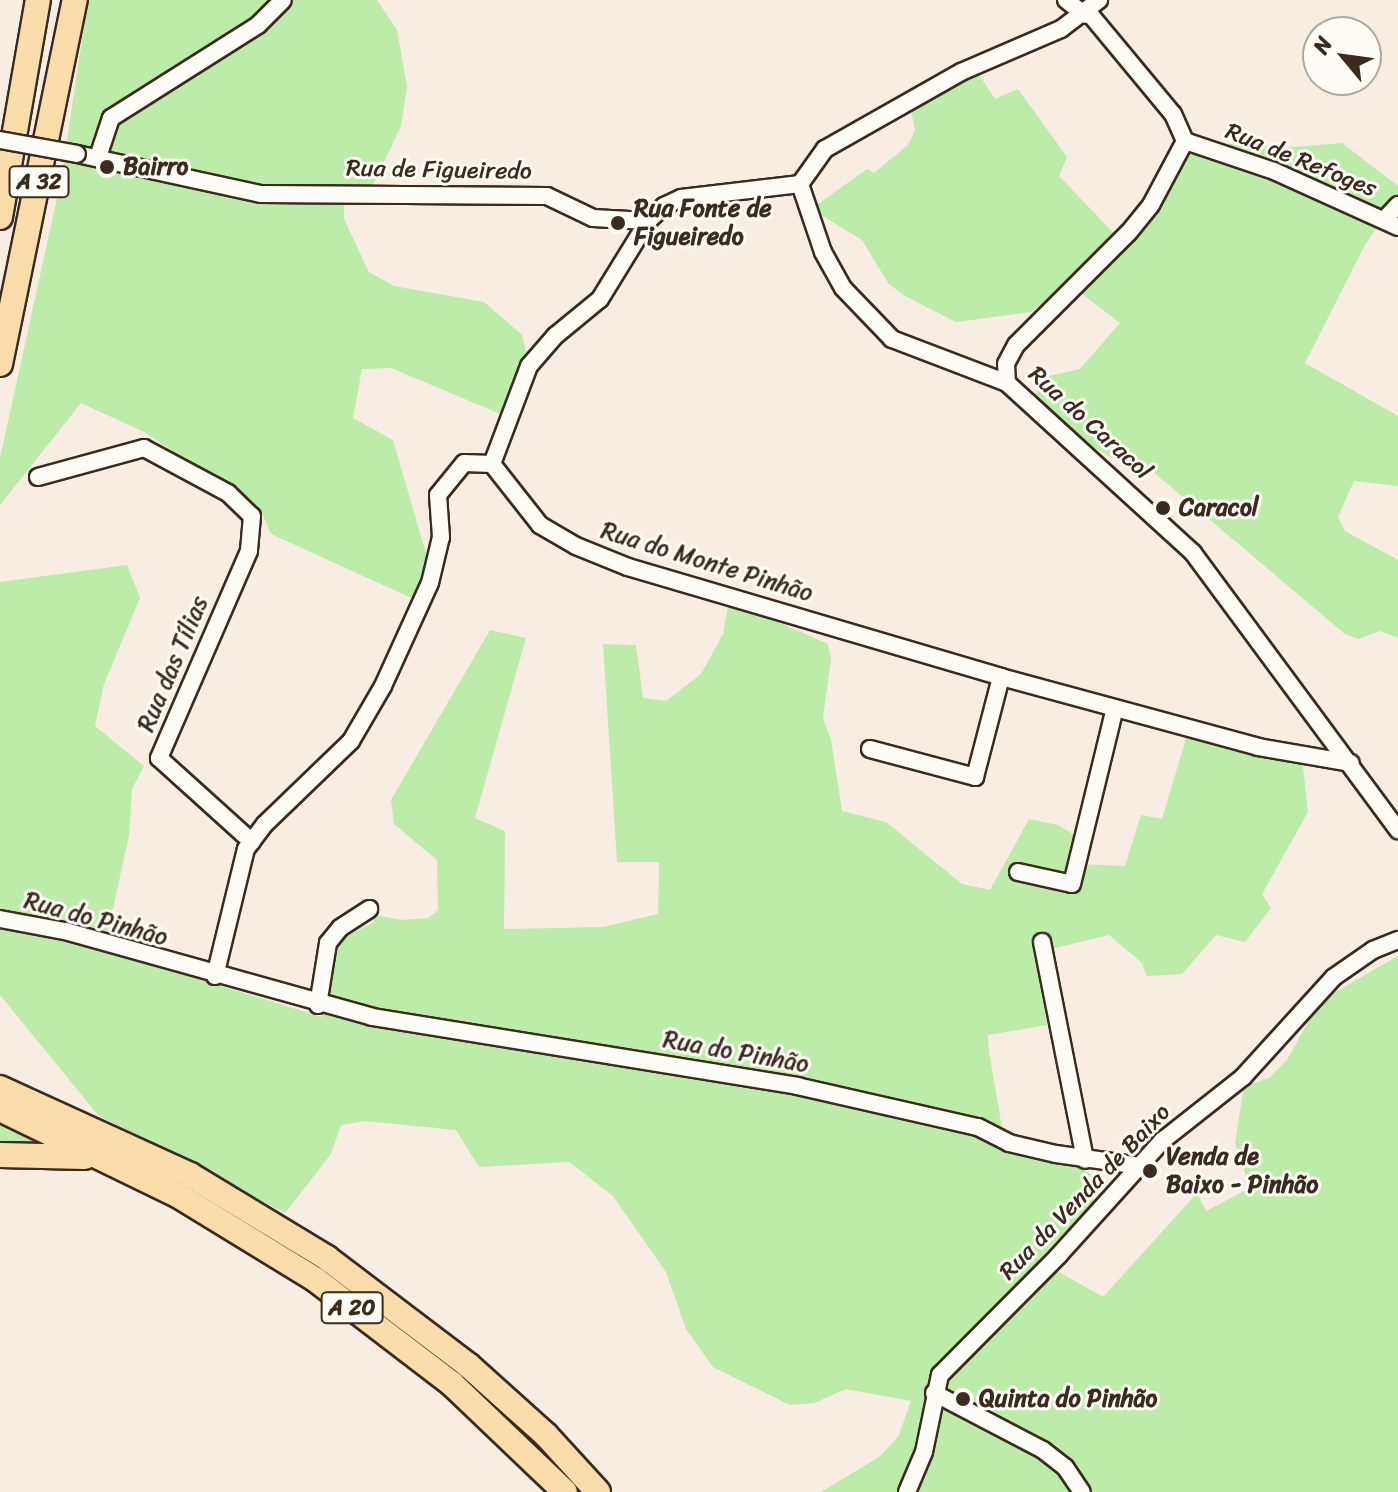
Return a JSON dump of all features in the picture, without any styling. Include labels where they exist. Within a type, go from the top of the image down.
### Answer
[{"type":"highway","name":"A 32","points":[[0,217],[38,0]]},
{"type":"highway","name":"A 32","points":[[0,364],[75,0]]},
{"type":"highway","points":[[0,1073],[24,1098]]},
{"type":"highway","name":"A 20","points":[[0,1088],[24,1098],[116,1151],[316,1280],[452,1384],[565,1492]]},
{"type":"highway","name":"A 20","points":[[0,1109],[190,1175],[327,1258],[468,1365],[546,1435],[598,1492]]},
{"type":"highway","points":[[0,1155],[116,1151]]},
{"type":"street","points":[[98,157],[111,118],[258,25],[283,0]]},
{"type":"street","points":[[1066,0],[1091,9],[1173,114],[1185,141]]},
{"type":"street","points":[[215,976],[252,842],[351,741],[430,583],[441,537],[438,495],[464,463],[492,464],[529,366],[555,336],[600,299],[648,221],[681,198],[800,184],[825,149],[961,72],[1091,9]]},
{"type":"street","name":"Rua de Figueiredo","points":[[0,140],[98,157],[261,194],[547,196],[593,218],[648,221]]},
{"type":"street","name":"Rua de Refoges","points":[[1185,141],[1274,171],[1391,223]]},
{"type":"street","name":"Rua do Caracol","points":[[1185,141],[1151,205],[1128,233],[1016,345],[1006,364],[1007,383],[1193,553],[1398,830]]},
{"type":"street","points":[[800,184],[823,252],[843,288],[892,339],[1007,383]]},
{"type":"street","points":[[1391,223],[1398,205]]},
{"type":"street","name":"Rua das Tílias","points":[[38,477],[144,448],[228,493],[252,516],[249,551],[159,758],[252,842]]},
{"type":"street","name":"Rua do Monte Pinhão","points":[[492,464],[540,525],[576,546],[628,567],[1001,677],[1258,747],[1351,763]]},
{"type":"street","points":[[870,749],[975,777],[1001,677]]},
{"type":"street","points":[[1018,872],[1072,884],[1115,708]]},
{"type":"street","points":[[318,1005],[328,943],[340,928],[369,909]]},
{"type":"street","name":"Rua do Pinhão","points":[[0,919],[65,931],[318,1005],[797,1086],[978,1127],[1009,1143],[1085,1160],[1140,1166]]},
{"type":"street","name":"Rua da Venda de Baixo","points":[[907,1492],[924,1452],[940,1375],[1162,1141],[1243,1077],[1334,977],[1373,950],[1398,940]]},
{"type":"street","points":[[1042,942],[1085,1160]]},
{"type":"street","points":[[934,1393],[1043,1450],[1065,1467],[1082,1492]]},
{"type":"green space","points":[[88,0],[377,0],[397,30],[407,87],[401,126],[373,185],[344,203],[344,219],[369,272],[394,286],[484,302],[522,335],[528,358],[510,418],[391,368],[362,369],[353,418],[393,440],[427,557],[418,601],[271,534],[261,511],[240,496],[144,432],[81,403],[0,505],[0,458],[61,180]]},
{"type":"green space","points":[[976,70],[995,99],[1018,89],[1067,157],[1059,176],[1124,244],[1185,142],[1294,147],[1342,143],[1398,186],[1398,197],[1365,245],[1305,363],[1398,416],[1398,486],[1354,481],[1338,517],[1345,531],[1398,560],[1398,638],[1380,631],[1358,639],[1345,634],[1145,465],[1125,465],[1084,442],[1035,394],[1049,376],[1080,369],[1120,323],[1068,283],[1031,312],[956,322],[903,295],[888,283],[862,240],[811,209],[867,169],[874,173],[908,145],[915,130],[910,106]]},
{"type":"green space","points":[[127,565],[140,598],[104,684],[95,726],[144,766],[132,789],[129,835],[104,950],[322,1017],[334,943],[374,922],[371,914],[401,920],[428,918],[438,910],[437,860],[394,824],[391,800],[490,630],[526,638],[475,818],[505,831],[504,929],[603,927],[658,914],[659,862],[617,862],[603,644],[636,645],[643,698],[666,701],[701,674],[723,634],[729,601],[828,644],[831,659],[823,718],[831,740],[842,811],[886,822],[962,884],[990,890],[1029,819],[1058,825],[1076,836],[1070,857],[1080,864],[1125,866],[1141,815],[1162,819],[1187,735],[1308,755],[1303,767],[1308,812],[1262,894],[1271,908],[1245,942],[1216,935],[1182,974],[1147,976],[1142,963],[1109,935],[1035,953],[1047,1025],[988,1035],[989,1052],[1006,1151],[1079,1168],[1090,1173],[1095,1187],[1093,1203],[1038,1260],[1103,1297],[1197,1193],[1206,1211],[1250,1188],[1235,1143],[1244,1086],[1269,1078],[1287,1060],[1314,1011],[1337,991],[1398,956],[1398,1492],[821,1492],[879,1457],[898,1437],[911,1401],[846,1389],[814,1403],[790,1405],[713,1367],[686,1329],[666,1272],[613,1196],[569,1162],[479,1167],[456,1130],[365,1121],[341,1125],[331,1154],[285,1213],[98,1115],[0,995],[0,582]]},
{"type":"green space","points":[[0,1125],[41,1144],[0,1150]]},
{"type":"place","name":"Bairro","points":[[107,167]]},
{"type":"place","name":"Rua Fonte de Figueiredo","points":[[618,223]]},
{"type":"place","name":"Caracol","points":[[1163,508]]},
{"type":"place","name":"Venda de Baixo - Pinhão","points":[[1150,1171]]},
{"type":"place","name":"Quinta do Pinhão","points":[[963,1399]]}]
